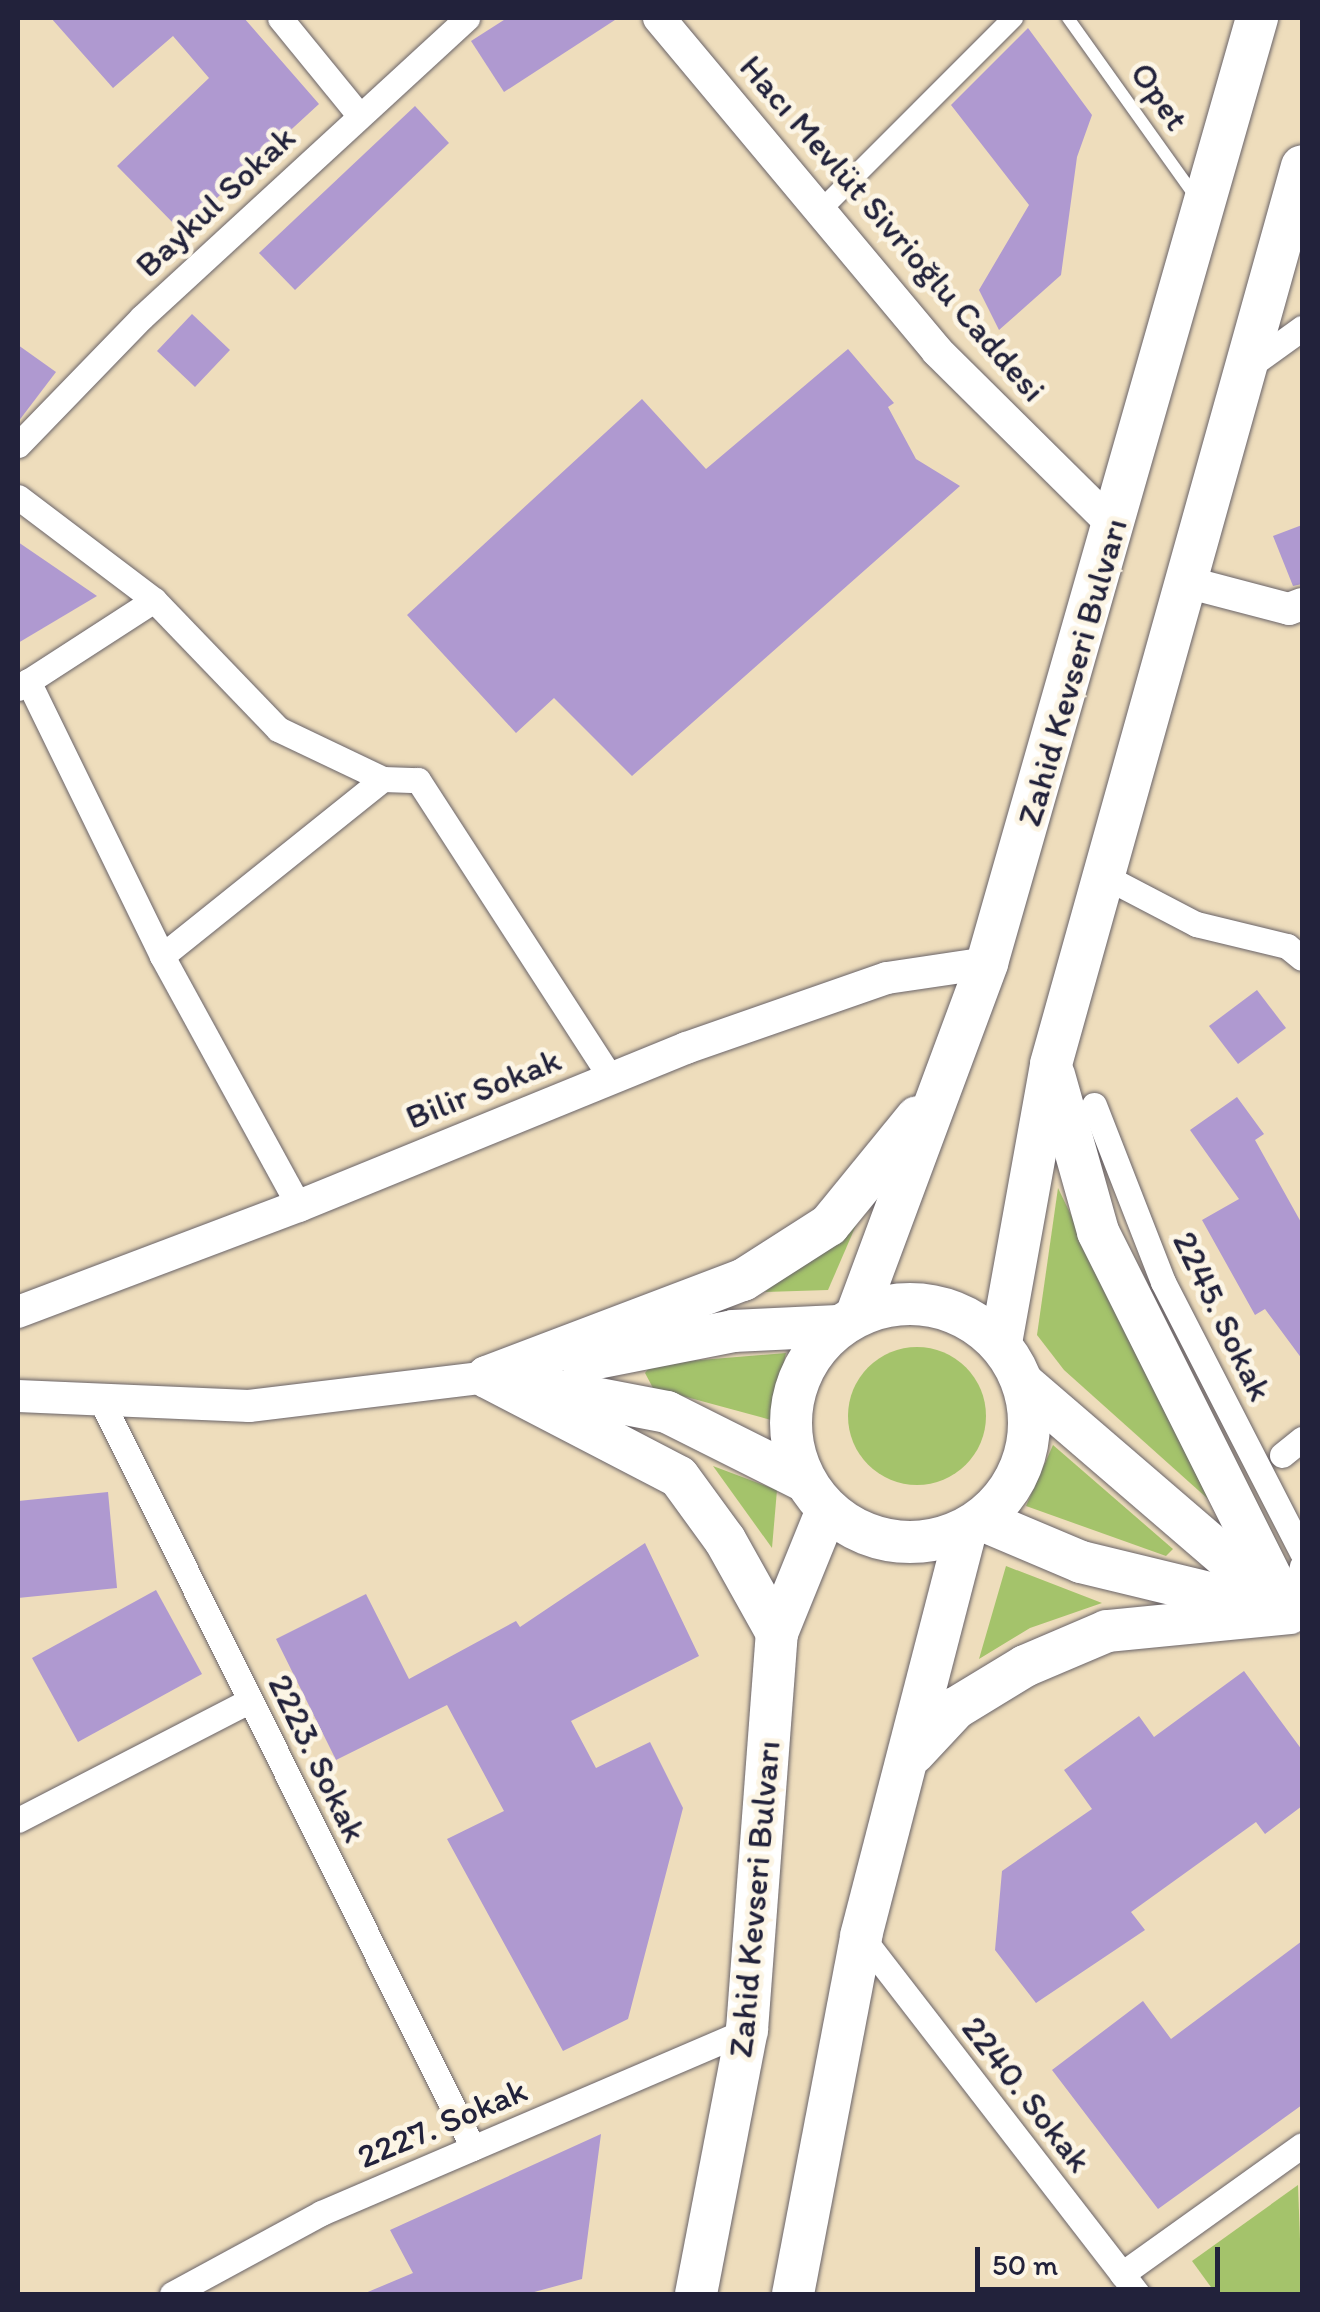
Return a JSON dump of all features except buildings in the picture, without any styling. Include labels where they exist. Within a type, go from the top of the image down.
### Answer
[{"type":"main road","name":"Zahid Kevseri Bulvarı","points":[[847,1321],[986,963],[1115,527],[1257,18]]},
{"type":"main road","points":[[1001,1343],[1051,1064],[1302,166]]},
{"type":"main road","points":[[1051,1064],[1098,1232],[1296,1619]]},
{"type":"main road","points":[[487,1377],[743,1280],[814,1234],[901,1140],[943,1082]]},
{"type":"main road","points":[[487,1377],[732,1331],[847,1321],[891,1304],[928,1304],[964,1316],[1001,1343],[1025,1385],[1296,1619]]},
{"type":"main road","points":[[816,1496],[792,1450],[790,1415],[797,1382],[847,1321]]},
{"type":"main road","points":[[487,1377],[667,1412],[816,1496],[858,1531],[894,1541],[974,1527],[1081,1562],[1296,1619]]},
{"type":"main road","points":[[487,1377],[679,1477],[725,1540],[777,1633]]},
{"type":"main road","points":[[793,2294],[861,1936],[974,1527],[1017,1475],[1028,1439],[1025,1385]]},
{"type":"main road","name":"Zahid Kevseri Bulvarı","points":[[696,2294],[747,2030],[777,1633],[816,1496]]},
{"type":"main road","points":[[908,1759],[956,1708],[1025,1666],[1106,1631],[1296,1619]]},
{"type":"street","points":[[280,18],[359,116]]},
{"type":"street","name":"Baykul Sokak","points":[[18,444],[142,317],[467,18]]},
{"type":"street","name":"Hacı Mevlüt Sivrioğlu Caddesi","points":[[659,18],[823,208],[937,351],[1115,527]]},
{"type":"street","points":[[823,208],[1013,18]]},
{"type":"street","points":[[1244,370],[1302,328]]},
{"type":"street","points":[[18,497],[154,600],[278,728],[383,778],[418,780],[611,1078]]},
{"type":"street","points":[[1186,582],[1290,609],[1302,604]]},
{"type":"street","points":[[154,600],[23,685],[162,956],[299,1206]]},
{"type":"street","points":[[162,956],[383,778]]},
{"type":"street","points":[[1106,877],[1196,924],[1297,952]]},
{"type":"street","name":"Bilir Sokak","points":[[18,1312],[299,1206],[611,1078],[887,978],[986,963]]},
{"type":"street","name":"2245. Sokak","points":[[1094,1105],[1163,1282],[1302,1552]]},
{"type":"street","points":[[18,1396],[248,1406],[487,1377]]},
{"type":"street","name":"2223. Sokak","points":[[100,1400],[472,2148]]},
{"type":"street","points":[[1296,1619],[1302,1566]]},
{"type":"street","points":[[18,1820],[250,1700]]},
{"type":"street","name":"2240. Sokak","points":[[861,1936],[1138,2294]]},
{"type":"street","name":"2227. Sokak","points":[[172,2294],[220,2265],[472,2148],[747,2030]]},
{"type":"street","points":[[1122,2274],[1302,2145]]},
{"type":"street","points":[[220,2265],[221,2294]]},
{"type":"lane","name":"Opet","points":[[1068,18],[1203,209]]},
{"type":"green space","points":[[1058,1188],[1208,1499],[1064,1370],[1037,1335]]},
{"type":"green space","points":[[860,1216],[828,1290],[765,1292]]},
{"type":"green space","points":[[917,1347],[943,1352],[966,1367],[981,1390],[986,1416],[981,1442],[966,1465],[943,1480],[917,1485],[891,1480],[868,1465],[853,1442],[848,1416],[853,1390],[868,1367],[891,1352]]},
{"type":"green space","points":[[786,1353],[771,1420],[653,1388],[645,1373],[652,1364]]},
{"type":"green space","points":[[1053,1445],[1173,1549],[1166,1556],[1026,1506]]},
{"type":"green space","points":[[713,1466],[777,1490],[772,1548]]},
{"type":"green space","points":[[1006,1566],[1102,1603],[1030,1628],[979,1659]]},
{"type":"green space","points":[[1298,2185],[1302,2294],[1216,2294],[1192,2261]]}]
